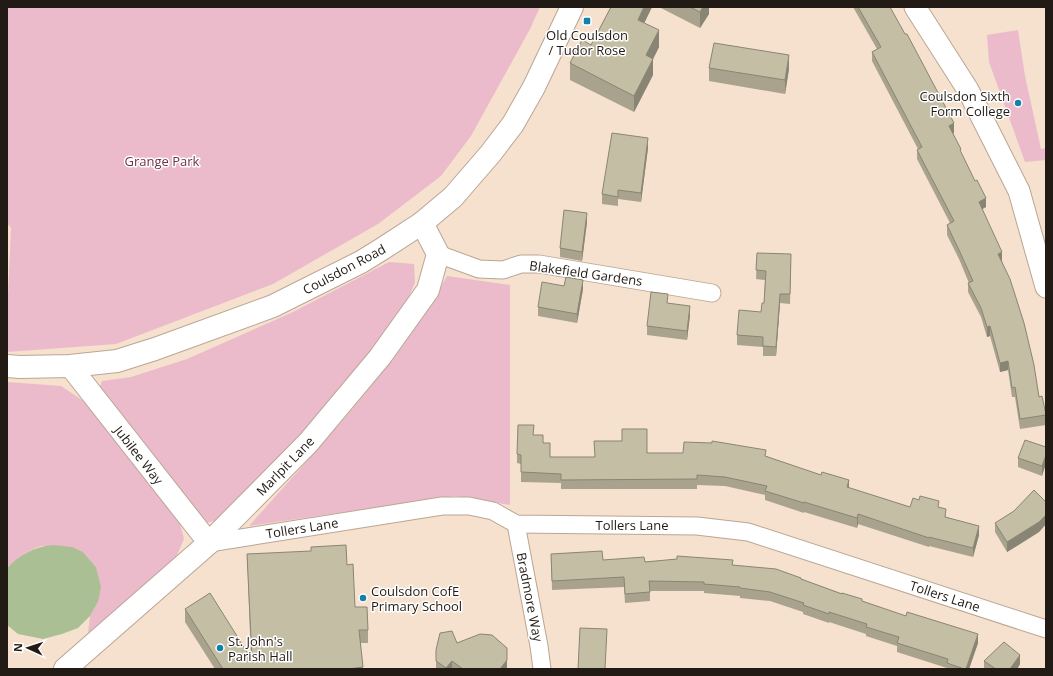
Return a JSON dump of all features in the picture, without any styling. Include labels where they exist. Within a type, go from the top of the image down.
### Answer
[{"type":"main road","name":"Coulsdon Road","points":[[7,366],[70,366],[117,361],[156,349],[274,306],[360,262],[422,223],[453,197],[491,153],[512,124],[534,87],[572,7]]},
{"type":"main road","points":[[422,223],[438,254]]},
{"type":"main road","name":"Marlpit Lane","points":[[65,669],[209,543],[308,443],[380,357],[428,290],[438,254]]},
{"type":"street","points":[[914,7],[968,90],[1019,191],[1046,287]]},
{"type":"street","name":"Blakefield Gardens","points":[[438,254],[479,269],[503,270],[521,264],[539,264],[712,293]]},
{"type":"street","name":"Jubilee Way","points":[[70,366],[209,543]]},
{"type":"street","name":"Tollers Lane","points":[[209,543],[442,506],[469,506],[493,511],[516,524],[697,526],[748,532],[1046,629]]},
{"type":"street","name":"Bradmore Way","points":[[516,524],[542,669]]},
{"type":"green space","name":"Grange Park","points":[[7,7],[540,7],[530,29],[471,136],[441,176],[378,224],[273,284],[116,344],[7,352],[11,228],[7,223]]},
{"type":"green space","points":[[1018,30],[1025,76],[1041,149],[1046,148],[1046,160],[1025,162],[989,62],[987,35]]},
{"type":"green space","points":[[389,262],[414,264],[415,282],[409,297],[373,347],[297,440],[221,519],[206,523],[99,389],[102,381],[131,377],[187,359],[293,312]]},
{"type":"green space","points":[[447,276],[510,285],[510,505],[454,496],[249,526],[329,437],[380,375],[404,343]]},
{"type":"green space","points":[[7,382],[61,386],[85,402],[179,520],[184,539],[174,562],[88,633],[90,616],[98,602],[96,567],[83,552],[42,546],[23,555],[7,568]]},
{"type":"shaded area","points":[[53,545],[72,547],[83,552],[96,567],[101,587],[98,602],[90,616],[78,628],[43,639],[18,634],[7,625],[7,568],[17,559],[34,549]]},
{"type":"building","points":[[611,7],[644,7],[638,20],[659,30],[646,55],[653,59],[634,96],[570,63],[582,40],[591,45]]},
{"type":"building","points":[[690,7],[703,7],[700,12]]},
{"type":"building","points":[[858,7],[890,7],[905,34],[907,34],[954,123],[949,126],[975,181],[977,180],[986,198],[979,202],[1002,252],[998,254],[1010,279],[1024,323],[1034,365],[1039,397],[1042,396],[1046,415],[1020,419],[1015,387],[1012,388],[1008,361],[1000,363],[990,326],[987,327],[981,308],[968,283],[973,281],[947,225],[954,221],[917,150],[922,147],[872,52],[881,47]]},
{"type":"building","points":[[714,43],[789,55],[785,80],[709,68]]},
{"type":"building","points":[[612,133],[648,138],[641,193],[618,190],[618,197],[602,194]]},
{"type":"building","points":[[564,210],[587,213],[582,252],[560,248]]},
{"type":"building","points":[[757,253],[791,254],[790,294],[780,294],[776,347],[763,346],[763,337],[737,335],[739,310],[761,312],[762,303],[764,303],[766,271],[756,270]]},
{"type":"building","points":[[566,277],[583,280],[577,314],[538,307],[542,282],[564,286]]},
{"type":"building","points":[[651,292],[668,294],[667,303],[690,306],[687,331],[647,326]]},
{"type":"building","points":[[518,425],[534,425],[533,435],[543,435],[543,443],[550,443],[550,457],[595,457],[594,441],[622,441],[622,429],[647,429],[647,453],[683,453],[684,442],[712,443],[712,441],[766,450],[765,456],[821,475],[822,472],[849,480],[847,487],[910,507],[913,498],[919,500],[920,496],[939,501],[938,507],[946,509],[945,517],[979,526],[973,548],[929,538],[858,514],[857,518],[804,503],[765,491],[767,486],[725,477],[697,475],[697,479],[561,480],[561,474],[521,472],[521,455],[517,454]]},
{"type":"building","points":[[1025,440],[1046,447],[1046,455],[1042,466],[1018,458]]},
{"type":"building","points":[[1034,490],[1046,502],[1046,515],[1039,522],[1007,542],[995,523],[1014,511]]},
{"type":"building","points":[[346,545],[347,565],[353,564],[355,607],[367,607],[368,630],[359,630],[363,667],[349,669],[223,669],[185,609],[210,593],[252,660],[247,554],[311,551],[311,547]]},
{"type":"building","points":[[602,551],[603,560],[644,557],[645,562],[677,559],[677,556],[733,560],[732,565],[776,569],[906,616],[907,612],[978,634],[966,669],[964,669],[947,663],[948,659],[897,643],[899,637],[866,627],[867,624],[829,612],[829,614],[803,605],[804,603],[770,592],[740,587],[704,584],[704,582],[649,581],[650,592],[625,594],[624,577],[552,581],[551,554]]},
{"type":"building","points":[[580,628],[607,629],[605,669],[578,669]]},
{"type":"building","points":[[452,631],[457,643],[480,634],[492,635],[507,648],[507,660],[500,669],[463,669],[452,661],[446,668],[436,661],[436,650],[440,633]]},
{"type":"building","points":[[1004,642],[1020,655],[1010,669],[996,669],[984,661]]},
{"type":"place","name":"Old Coulsdon / Tudor Rose","points":[[587,21]]},
{"type":"place","name":"Coulsdon Sixth Form College","points":[[1018,103]]},
{"type":"place","name":"Coulsdon CofE Primary School","points":[[363,598]]},
{"type":"place","name":"St. John's Parish Hall","points":[[220,648]]}]
